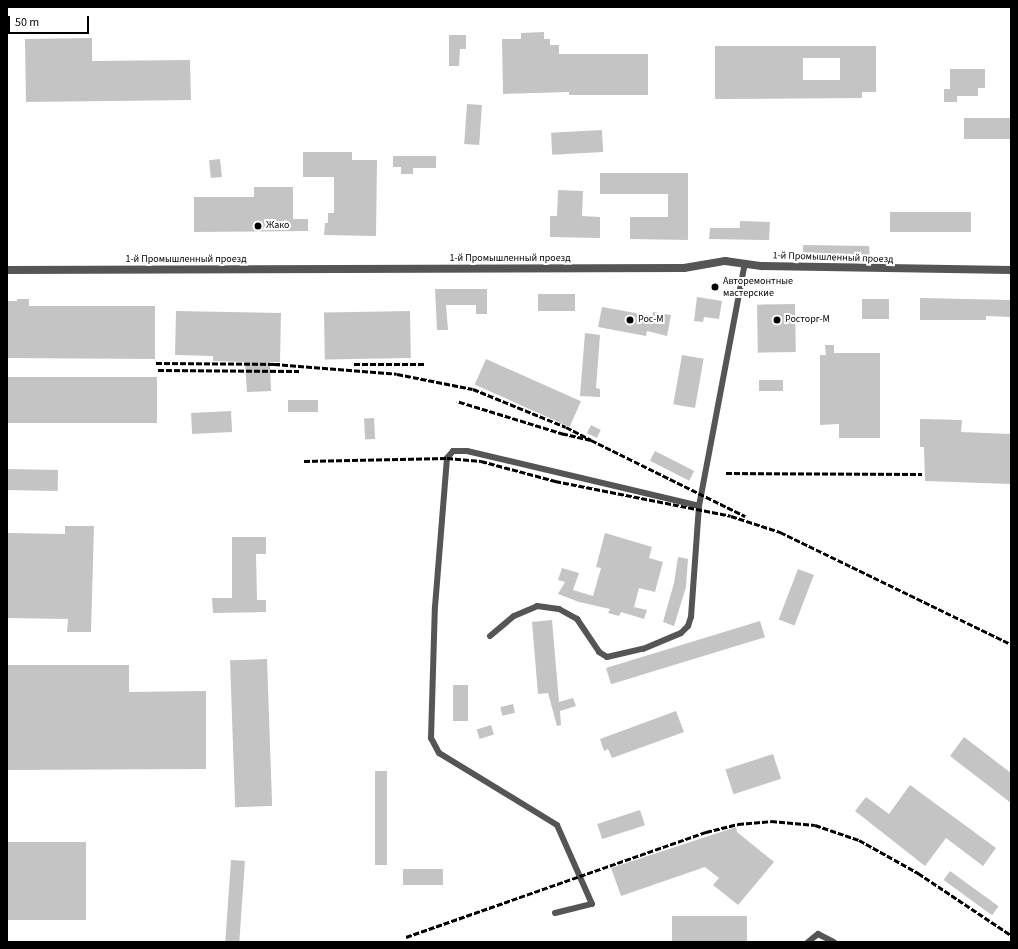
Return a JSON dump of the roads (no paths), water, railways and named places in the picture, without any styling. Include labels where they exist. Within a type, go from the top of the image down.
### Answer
[{"type":"street","name":"1-й Промышленный проезд","points":[[7,270],[684,268],[721,261],[762,266],[879,270],[1011,270]]},
{"type":"lane","points":[[490,636],[514,616],[537,606],[559,609],[577,619],[598,652],[608,657],[643,649],[681,633],[688,626],[691,617],[700,506],[745,263]]},
{"type":"lane","points":[[555,913],[592,904],[557,825],[439,753],[431,738],[435,606],[447,458],[453,452],[468,451],[700,506]]},
{"type":"lane","points":[[808,942],[818,934],[834,942]]},
{"type":"railway","points":[[156,363],[280,364]]},
{"type":"railway","points":[[274,364],[397,374],[473,389],[566,427],[591,440],[564,434],[457,401]]},
{"type":"railway","points":[[354,364],[425,364]]},
{"type":"railway","points":[[158,370],[299,371]]},
{"type":"railway","points":[[591,440],[745,516]]},
{"type":"railway","points":[[304,461],[447,458],[481,461],[555,481],[731,516],[780,532],[1011,644]]},
{"type":"railway","points":[[726,473],[922,474]]},
{"type":"railway","points":[[406,937],[706,832],[738,824],[771,821],[815,825],[859,840],[918,873],[1011,935]]},
{"type":"place","name":"Жако","points":[[258,226]]},
{"type":"place","name":"Авторемонтные мастерские","points":[[715,287]]},
{"type":"place","name":"Рос-М","points":[[630,320]]},
{"type":"place","name":"Росторг-М","points":[[777,320]]}]
